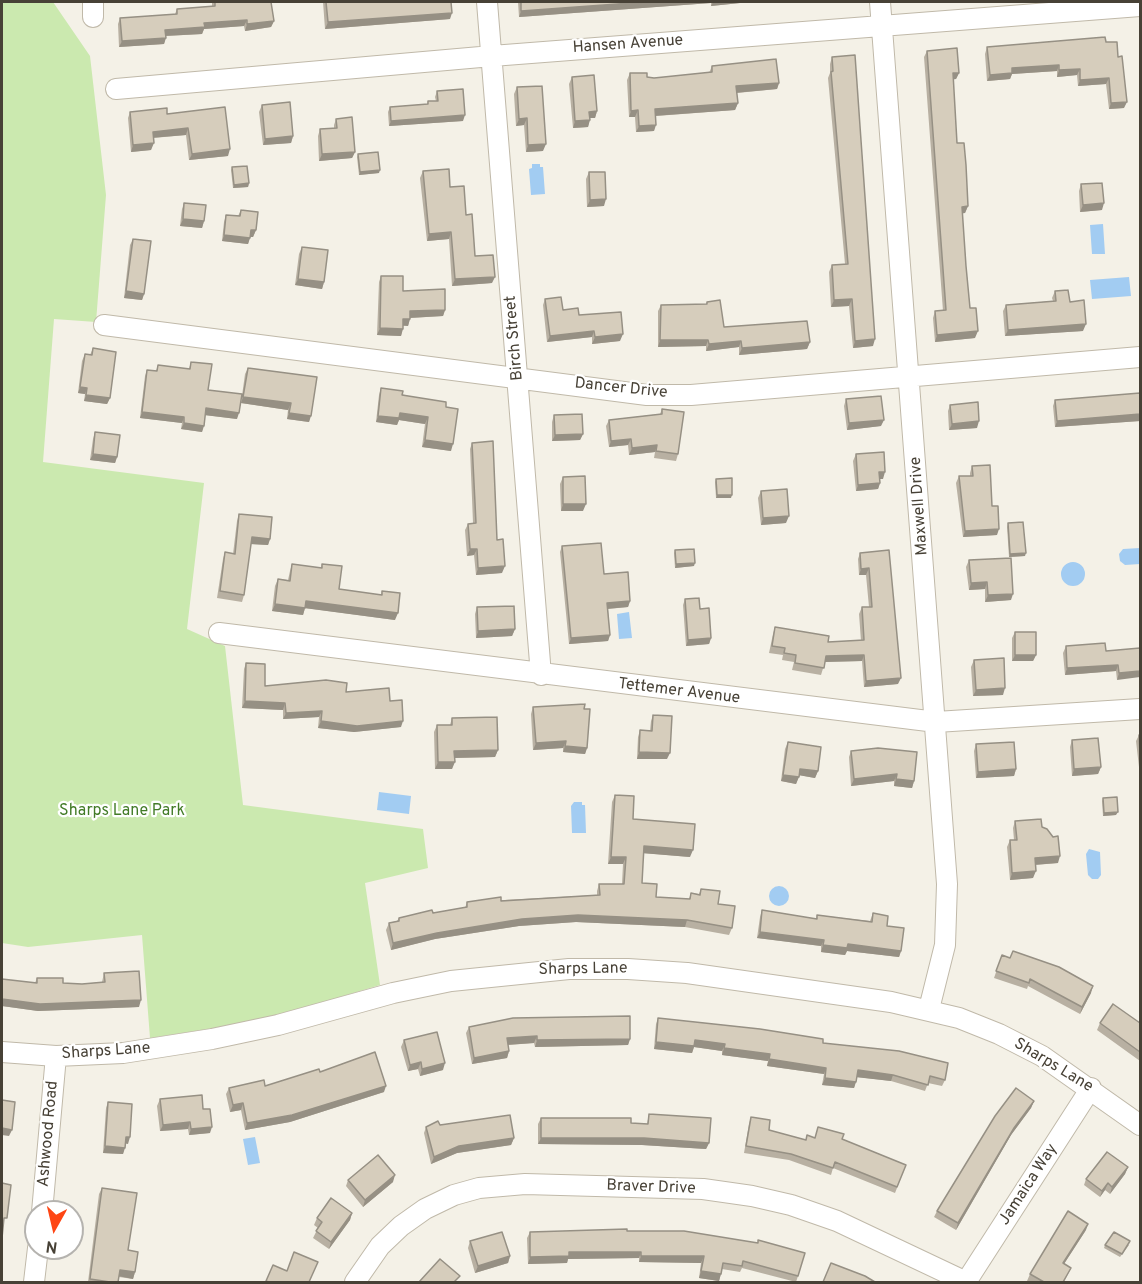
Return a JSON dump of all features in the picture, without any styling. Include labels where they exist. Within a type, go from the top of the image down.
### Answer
[{"type":"street","name":"Birch Street","points":[[487,2],[541,675]]},
{"type":"street","name":"Maxwell Drive","points":[[880,2],[936,722],[948,913],[945,945],[929,1010]]},
{"type":"street","name":"Hansen Avenue","points":[[116,88],[492,56],[1140,6]]},
{"type":"street","name":"Dancer Drive","points":[[104,325],[647,395],[691,395],[1140,357]]},
{"type":"street","name":"Tettemer Avenue","points":[[219,633],[541,675],[936,722],[1140,709]]},
{"type":"street","name":"Sharps Lane","points":[[2,1052],[57,1056],[123,1053],[212,1040],[451,981],[568,969],[628,969],[687,973],[891,1002],[929,1010],[999,1034],[1042,1056],[1091,1088],[1140,1125]]},
{"type":"street","name":"Ashwood Road","points":[[43,1200],[57,1056]]},
{"type":"street","name":"Jamaica Way","points":[[966,1282],[1091,1088]]},
{"type":"street","name":"Braver Drive","points":[[355,1282],[380,1246],[401,1226],[425,1209],[454,1195],[479,1188],[525,1184],[703,1189],[752,1196],[791,1205],[837,1221],[966,1282]]},
{"type":"street","points":[[34,1282],[37,1260]]},
{"type":"green space","name":"Sharps Lane Park","points":[[2,2],[53,2],[90,56],[106,195],[96,322],[54,319],[43,462],[204,483],[187,629],[225,646],[243,805],[423,829],[428,868],[365,883],[380,985],[261,1021],[150,1038],[142,935],[28,947],[2,943]]},
{"type":"water","points":[[532,164],[540,164],[540,167],[543,167],[545,194],[531,195],[529,169],[532,168]]},
{"type":"water","points":[[1103,224],[1105,254],[1092,254],[1090,225]]},
{"type":"water","points":[[1129,277],[1131,296],[1092,299],[1090,280]]},
{"type":"water","points":[[1140,548],[1140,564],[1125,565],[1120,561],[1119,554],[1123,549]]},
{"type":"water","points":[[1073,562],[1078,563],[1084,569],[1084,579],[1078,585],[1073,586],[1068,585],[1062,579],[1061,574],[1062,569],[1068,563]]},
{"type":"water","points":[[629,612],[632,638],[619,639],[617,614]]},
{"type":"water","points":[[379,792],[411,796],[409,814],[377,810]]},
{"type":"water","points":[[574,802],[582,802],[582,805],[585,805],[586,833],[572,833],[571,806]]},
{"type":"water","points":[[1089,849],[1100,852],[1101,875],[1098,879],[1092,879],[1088,875],[1086,854]]},
{"type":"water","points":[[779,886],[786,889],[789,896],[786,903],[779,906],[772,903],[769,896],[772,889]]},
{"type":"water","points":[[255,1137],[260,1163],[248,1165],[243,1139]]},
{"type":"building","points":[[215,2],[271,2],[274,21],[247,24],[247,20],[204,23],[205,27],[165,30],[166,38],[122,41],[120,18],[177,14],[177,9],[215,6]]},
{"type":"building","points":[[326,2],[451,2],[452,13],[328,22]]},
{"type":"building","points":[[521,2],[645,2],[521,11]]},
{"type":"building","points":[[1105,37],[1106,42],[1117,42],[1118,57],[1122,56],[1127,102],[1111,103],[1109,78],[1080,80],[1080,69],[1059,70],[1059,65],[1012,68],[1012,73],[990,75],[987,47]]},
{"type":"building","points":[[957,48],[959,73],[953,73],[957,143],[964,143],[966,165],[968,206],[962,207],[966,266],[970,308],[976,308],[978,331],[937,335],[935,311],[946,310],[927,51]]},
{"type":"building","points":[[855,55],[875,339],[855,341],[852,299],[834,300],[832,265],[848,264],[831,72],[833,71],[832,57]]},
{"type":"building","points":[[776,59],[779,83],[736,86],[738,103],[655,109],[656,125],[639,126],[638,110],[631,111],[630,73],[647,73],[647,77],[654,78],[712,72],[712,66]]},
{"type":"building","points":[[594,75],[597,111],[589,112],[590,120],[575,121],[572,77]]},
{"type":"building","points":[[542,86],[546,144],[528,145],[527,118],[519,119],[517,87]]},
{"type":"building","points":[[463,89],[465,115],[391,121],[390,107],[428,104],[428,101],[438,101],[437,91]]},
{"type":"building","points":[[290,102],[293,136],[265,139],[262,105]]},
{"type":"building","points":[[225,107],[230,149],[192,154],[188,128],[153,132],[154,143],[133,145],[130,112],[167,108],[167,114]]},
{"type":"building","points":[[352,117],[355,152],[322,154],[320,129],[337,128],[336,119]]},
{"type":"building","points":[[378,152],[380,170],[360,172],[358,154]]},
{"type":"building","points":[[247,166],[249,183],[234,185],[232,167]]},
{"type":"building","points":[[449,169],[450,187],[464,186],[466,215],[472,214],[475,256],[493,255],[495,277],[455,279],[451,232],[429,234],[423,171]]},
{"type":"building","points":[[589,172],[605,172],[606,199],[590,200]]},
{"type":"building","points":[[1102,183],[1104,203],[1083,205],[1081,184]]},
{"type":"building","points":[[184,203],[206,205],[204,221],[183,219]]},
{"type":"building","points":[[241,210],[258,212],[256,230],[251,230],[250,238],[224,235],[226,215],[240,216]]},
{"type":"building","points":[[133,239],[151,241],[144,294],[126,291]]},
{"type":"building","points":[[302,247],[328,250],[324,282],[298,279]]},
{"type":"building","points":[[381,276],[403,276],[403,291],[445,289],[445,310],[410,311],[410,319],[403,319],[403,329],[380,328]]},
{"type":"building","points":[[1068,290],[1070,302],[1084,300],[1086,324],[1008,330],[1006,305],[1056,301],[1055,291]]},
{"type":"building","points":[[561,297],[563,310],[578,308],[579,315],[621,312],[623,334],[595,337],[594,331],[550,336],[545,299]]},
{"type":"building","points":[[720,300],[724,327],[807,321],[810,342],[742,348],[741,341],[709,344],[708,340],[660,340],[661,305],[707,304],[707,302]]},
{"type":"building","points":[[93,348],[116,352],[110,398],[86,395],[87,388],[80,387],[85,354],[92,355]]},
{"type":"building","points":[[191,362],[212,364],[208,390],[242,394],[239,413],[206,408],[204,426],[184,423],[184,417],[142,412],[147,370],[157,371],[158,365],[190,369]]},
{"type":"building","points":[[248,368],[317,377],[311,416],[289,413],[291,403],[243,397]]},
{"type":"building","points":[[381,388],[403,391],[402,395],[446,402],[446,407],[458,409],[453,444],[425,440],[428,417],[400,413],[399,418],[378,416]]},
{"type":"building","points":[[1140,393],[1140,414],[1057,421],[1055,400]]},
{"type":"building","points":[[881,396],[884,420],[849,423],[846,399]]},
{"type":"building","points":[[978,402],[979,421],[952,424],[950,405]]},
{"type":"building","points":[[662,409],[684,412],[678,454],[656,451],[657,445],[632,448],[631,439],[611,441],[609,420],[662,414]]},
{"type":"building","points":[[582,414],[583,434],[555,435],[554,415]]},
{"type":"building","points":[[95,432],[120,435],[117,457],[93,454]]},
{"type":"building","points":[[493,441],[497,540],[503,539],[505,566],[478,568],[477,549],[470,549],[468,524],[476,523],[472,443]]},
{"type":"building","points":[[884,452],[885,472],[879,472],[880,483],[858,485],[856,454]]},
{"type":"building","points":[[990,465],[992,506],[998,506],[999,529],[965,531],[959,476],[973,476],[972,466]]},
{"type":"building","points":[[585,476],[586,504],[563,504],[563,477]]},
{"type":"building","points":[[732,478],[732,495],[717,495],[716,479]]},
{"type":"building","points":[[787,489],[789,516],[763,518],[761,491]]},
{"type":"building","points":[[239,514],[272,517],[270,539],[252,537],[244,595],[220,591],[225,552],[235,554]]},
{"type":"building","points":[[1023,522],[1026,553],[1010,554],[1008,523]]},
{"type":"building","points":[[601,543],[604,574],[628,572],[630,601],[607,603],[610,635],[571,638],[562,546]]},
{"type":"building","points":[[694,549],[695,563],[676,564],[675,550]]},
{"type":"building","points":[[889,550],[901,678],[866,681],[864,655],[826,656],[824,668],[795,663],[796,655],[784,653],[785,648],[772,646],[775,627],[829,636],[828,642],[864,640],[862,607],[872,607],[869,568],[861,569],[860,553]]},
{"type":"building","points":[[1011,558],[1013,594],[988,595],[987,582],[971,583],[969,560]]},
{"type":"building","points":[[292,564],[322,568],[322,564],[342,566],[339,589],[382,595],[382,591],[400,593],[398,613],[306,601],[305,608],[275,604],[278,579],[290,581]]},
{"type":"building","points":[[699,598],[700,609],[709,608],[711,638],[688,640],[685,599]]},
{"type":"building","points":[[514,606],[515,629],[478,631],[477,607]]},
{"type":"building","points":[[1015,632],[1036,632],[1036,655],[1015,655]]},
{"type":"building","points":[[1105,643],[1106,651],[1140,648],[1140,671],[1119,673],[1118,665],[1067,668],[1066,646]]},
{"type":"building","points":[[1004,658],[1005,688],[976,690],[974,660]]},
{"type":"building","points":[[246,663],[265,664],[265,686],[326,680],[347,683],[346,692],[389,688],[390,701],[402,700],[403,721],[357,726],[321,721],[322,711],[286,713],[285,703],[245,701]]},
{"type":"building","points":[[585,704],[584,709],[590,709],[587,748],[565,746],[566,741],[536,743],[533,707]]},
{"type":"building","points":[[653,715],[672,716],[670,753],[639,752],[640,730],[652,731]]},
{"type":"building","points":[[497,717],[498,750],[454,751],[455,762],[438,762],[437,725],[452,725],[452,718]]},
{"type":"building","points":[[1098,738],[1101,767],[1074,769],[1072,740]]},
{"type":"building","points":[[788,742],[821,747],[818,771],[800,769],[799,777],[783,775]]},
{"type":"building","points":[[1014,742],[1016,769],[978,772],[976,744]]},
{"type":"building","points":[[878,748],[917,752],[914,781],[896,779],[897,774],[854,779],[851,751]]},
{"type":"building","points":[[615,795],[634,796],[633,819],[695,824],[693,850],[644,846],[642,883],[657,884],[656,897],[690,899],[691,893],[700,895],[701,889],[720,891],[718,904],[735,906],[732,928],[687,920],[578,915],[522,919],[393,943],[389,923],[399,921],[399,918],[432,910],[433,913],[467,907],[467,902],[501,897],[501,901],[600,895],[599,884],[624,884],[626,857],[611,857]]},
{"type":"building","points":[[1117,797],[1118,812],[1104,813],[1103,798]]},
{"type":"building","points":[[1041,819],[1042,827],[1047,829],[1053,837],[1058,836],[1060,856],[1035,858],[1036,871],[1012,873],[1010,840],[1017,840],[1015,821]]},
{"type":"building","points":[[762,910],[817,919],[817,915],[872,922],[873,913],[888,916],[887,926],[904,928],[901,951],[848,944],[847,948],[823,945],[824,940],[760,932]]},
{"type":"building","points":[[1013,951],[1059,967],[1093,986],[1082,1007],[1030,979],[1029,983],[996,971],[1002,955],[1010,958]]},
{"type":"building","points":[[139,971],[141,1000],[40,1004],[2,999],[2,979],[37,983],[37,978],[63,978],[63,983],[82,984],[105,982],[104,973]]},
{"type":"building","points":[[1113,1004],[1140,1023],[1140,1052],[1100,1023]]},
{"type":"building","points":[[630,1016],[630,1039],[537,1040],[537,1036],[507,1038],[509,1051],[474,1058],[469,1027],[513,1018]]},
{"type":"building","points":[[658,1018],[760,1029],[823,1039],[823,1043],[899,1051],[948,1063],[945,1080],[930,1076],[928,1085],[893,1075],[858,1070],[856,1082],[825,1078],[826,1068],[769,1059],[770,1054],[724,1048],[725,1044],[695,1040],[694,1046],[656,1042]]},
{"type":"building","points":[[437,1032],[445,1063],[422,1069],[421,1062],[410,1065],[404,1040]]},
{"type":"building","points":[[375,1052],[386,1086],[292,1115],[247,1123],[243,1103],[233,1105],[229,1088],[264,1080],[265,1086],[319,1069],[320,1072]]},
{"type":"building","points":[[1016,1088],[1034,1101],[1014,1128],[958,1223],[937,1211],[995,1116]]},
{"type":"building","points":[[202,1095],[203,1109],[210,1109],[212,1127],[191,1129],[190,1122],[163,1125],[160,1099]]},
{"type":"building","points":[[2,1100],[15,1102],[12,1130],[2,1128]]},
{"type":"building","points":[[108,1102],[132,1104],[130,1137],[126,1137],[125,1148],[105,1146]]},
{"type":"building","points":[[649,1114],[711,1118],[709,1143],[644,1138],[541,1138],[541,1118],[631,1118],[631,1123],[648,1124]]},
{"type":"building","points":[[510,1115],[514,1138],[459,1146],[434,1157],[426,1127],[438,1121],[440,1125]]},
{"type":"building","points":[[751,1117],[770,1120],[769,1130],[806,1140],[807,1135],[815,1138],[818,1127],[844,1134],[842,1139],[906,1165],[897,1187],[835,1162],[833,1168],[791,1154],[746,1146]]},
{"type":"building","points":[[1107,1152],[1128,1167],[1112,1187],[1108,1183],[1102,1191],[1086,1179]]},
{"type":"building","points":[[378,1155],[395,1175],[365,1200],[348,1180]]},
{"type":"building","points":[[2,1183],[11,1185],[2,1238]]},
{"type":"building","points":[[102,1188],[137,1193],[128,1250],[138,1252],[135,1272],[120,1270],[118,1282],[90,1279]]},
{"type":"building","points":[[331,1198],[352,1213],[331,1242],[316,1231],[322,1222],[317,1218]]},
{"type":"building","points":[[1068,1211],[1088,1224],[1063,1263],[1071,1268],[1063,1282],[1044,1282],[1030,1274]]},
{"type":"building","points":[[627,1229],[627,1231],[684,1231],[758,1243],[758,1240],[805,1253],[798,1276],[743,1261],[742,1266],[723,1263],[721,1274],[701,1271],[704,1256],[641,1256],[641,1252],[569,1252],[569,1256],[530,1257],[530,1232]]},
{"type":"building","points":[[502,1232],[510,1256],[478,1266],[470,1241]]},
{"type":"building","points":[[1114,1232],[1130,1241],[1122,1254],[1105,1245]]},
{"type":"building","points":[[294,1252],[318,1262],[309,1282],[266,1281],[273,1265],[287,1271]]},
{"type":"building","points":[[440,1259],[460,1276],[454,1282],[419,1282]]},
{"type":"building","points":[[831,1263],[865,1276],[875,1282],[823,1282]]}]
